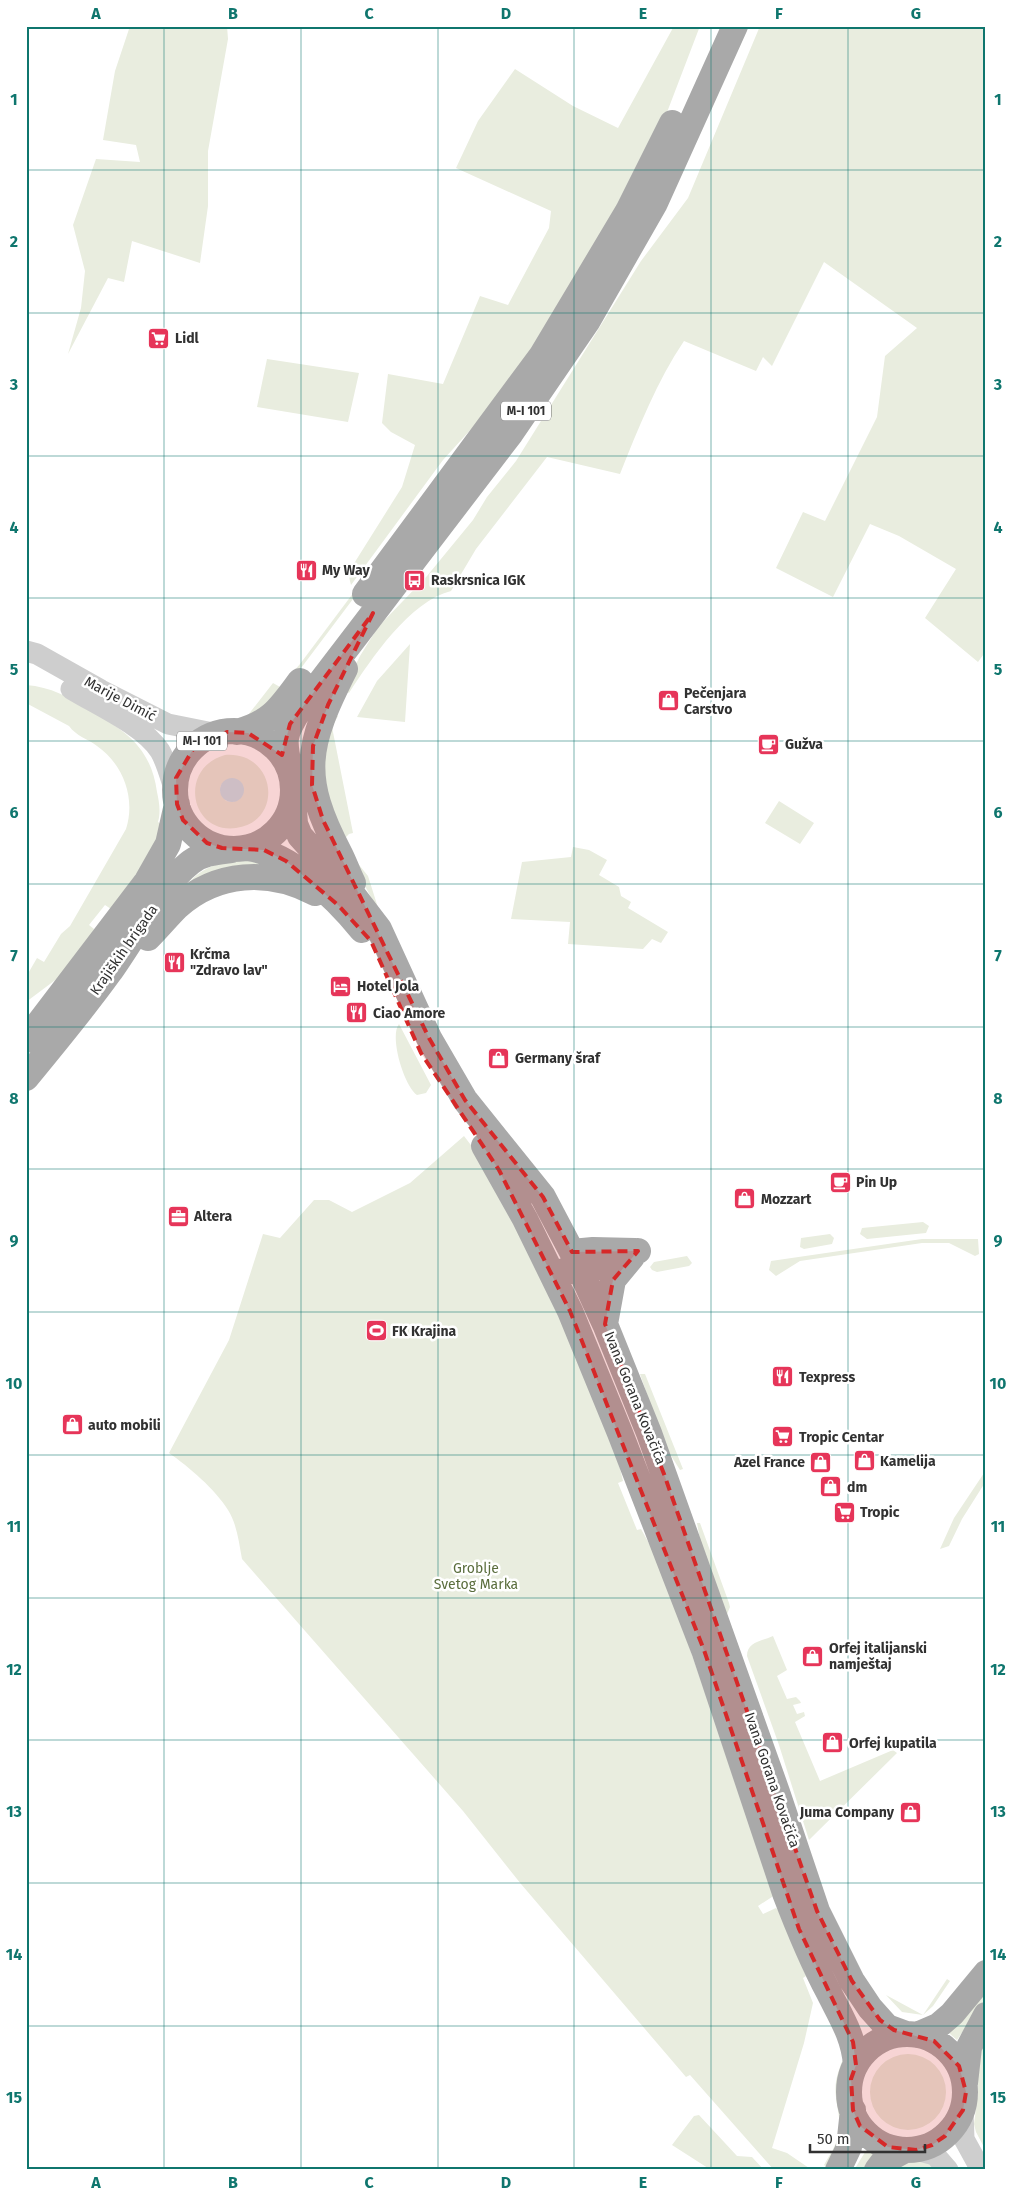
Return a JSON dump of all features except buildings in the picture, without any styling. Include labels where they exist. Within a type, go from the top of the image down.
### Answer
[{"type":"main road","name":"M-I 101","points":[[176,798],[176,778],[187,755],[195,746],[227,732],[256,727],[281,706],[542,354],[628,211],[696,73],[715,26]]},
{"type":"main road","name":"M-I 101","points":[[243,848],[267,840],[276,832],[289,812],[293,796],[290,770],[284,745],[290,724],[511,433],[587,322],[655,202],[735,26]]},
{"type":"main road","points":[[373,613],[328,705],[313,746],[312,785],[322,820],[379,929]]},
{"type":"main road","name":"M-I 101","points":[[227,732],[248,733],[269,743],[290,770]]},
{"type":"main road","name":"Ivana Gorana Kovačića","points":[[293,796],[295,824],[300,836],[353,894],[379,929],[429,1038],[465,1100],[543,1197],[576,1262],[605,1324],[664,1474],[817,1911],[852,1981],[870,2008],[887,2027],[912,2034]]},
{"type":"main road","points":[[176,798],[183,820],[193,833],[207,842],[222,848],[243,848]]},
{"type":"main road","name":"Krajiških brigada","points":[[26,1040],[148,881],[168,844],[176,798]]},
{"type":"main road","name":"Ivana Gorana Kovačića","points":[[243,848],[264,850],[286,861],[338,905],[371,941],[384,966],[400,1009],[421,1053],[496,1165],[551,1270],[570,1311],[620,1433],[704,1650],[785,1893],[799,1929],[848,2030],[855,2050],[856,2065]]},
{"type":"main road","name":"Krajiških brigada","points":[[26,1078],[108,974],[168,887],[189,863],[211,852],[243,848]]},
{"type":"main road","points":[[108,974],[146,941],[178,907],[199,892],[225,880],[255,876],[274,878],[311,891],[338,905]]},
{"type":"main road","points":[[551,1270],[576,1262],[593,1250],[638,1251],[626,1262],[613,1280],[605,1324]]},
{"type":"main road","points":[[911,2150],[888,2147],[873,2138],[860,2126],[852,2110],[849,2095],[851,2079],[856,2065],[874,2045],[886,2038],[912,2034],[938,2026],[952,2014],[986,1973]]},
{"type":"main road","points":[[877,2170],[883,2162],[911,2150],[932,2145],[945,2136],[956,2124],[963,2110],[969,2048],[986,2015]]},
{"type":"main road","points":[[912,2034],[934,2041],[949,2052],[959,2066],[965,2083]]},
{"type":"main road","points":[[838,2170],[849,2147],[852,2110]]},
{"type":"street","name":"Marije Dimić","points":[[26,651],[38,654],[168,724],[227,732]]},
{"type":"street","name":"Marije Dimić","points":[[26,657],[36,668],[146,736],[162,755],[176,798]]},
{"type":"street","points":[[963,2110],[964,2139],[981,2170]]},
{"type":"street","points":[[911,2150],[935,2155],[948,2170]]},
{"type":"highlighted area","points":[[373,613],[328,705],[313,746],[312,785],[323,820],[429,1038],[465,1100],[543,1197],[572,1252],[638,1251],[613,1280],[605,1324],[664,1474],[817,1911],[852,1981],[880,2020],[894,2030],[934,2041],[959,2066],[966,2092],[963,2110],[945,2136],[932,2145],[916,2150],[888,2147],[860,2126],[853,2110],[851,2079],[856,2065],[853,2042],[799,1929],[704,1650],[570,1311],[499,1170],[421,1053],[371,941],[338,905],[286,861],[264,850],[222,848],[207,843],[183,820],[177,804],[176,778],[195,746],[227,732],[248,733],[282,755],[290,724]]},
{"type":"green space","points":[[130,26],[227,26],[228,39],[208,151],[208,206],[200,263],[132,241],[124,282],[108,278],[68,354],[81,308],[85,271],[73,225],[96,159],[140,162],[136,145],[103,140],[115,71]]},
{"type":"green space","points":[[674,26],[700,26],[661,128],[596,249],[503,394],[443,460],[351,585],[348,573],[402,487],[415,445],[391,432],[382,423],[388,374],[443,384],[480,296],[508,305],[549,228],[551,211],[456,168],[478,121],[515,69],[573,106],[618,128]]},
{"type":"green space","points":[[760,26],[986,26],[986,651],[978,662],[925,618],[956,569],[899,536],[870,524],[833,597],[776,568],[803,512],[825,521],[877,417],[885,356],[917,328],[824,262],[772,366],[763,357],[756,371],[684,341],[657,389],[620,474],[547,457],[476,549],[451,591],[421,606],[380,648],[349,693],[343,690],[360,656],[378,627],[427,576],[473,520],[487,497],[516,461],[641,261],[688,198]]},
{"type":"green space","points":[[267,359],[359,373],[348,422],[257,407]]},
{"type":"green space","points":[[423,500],[426,502],[280,696],[245,719],[273,683],[280,687],[300,664]]},
{"type":"green space","points":[[410,644],[405,722],[357,717],[377,681]]},
{"type":"green space","points":[[26,685],[52,690],[67,697],[114,725],[134,742],[149,763],[154,776],[159,807],[158,822],[164,826],[163,839],[111,909],[105,905],[89,925],[94,929],[78,963],[26,1002],[26,977],[37,958],[44,962],[61,934],[70,926],[126,829],[129,805],[125,783],[114,762],[106,753],[69,726],[26,703]]},
{"type":"green space","points":[[332,713],[338,716],[332,727],[353,833],[344,839],[347,850],[368,876],[380,914],[345,849],[320,783]]},
{"type":"green space","points":[[225,755],[242,757],[255,764],[264,775],[268,788],[267,801],[262,814],[251,823],[236,828],[220,827],[208,821],[200,811],[196,799],[196,785],[200,773],[210,762]],"holes":[[[229,779],[236,779],[243,787],[243,795],[233,802],[226,801],[220,791],[221,785]]]},
{"type":"green space","points":[[779,801],[814,823],[800,844],[765,823]]},
{"type":"green space","points":[[573,847],[589,850],[607,860],[599,875],[619,887],[621,896],[631,902],[628,908],[668,932],[661,943],[652,939],[643,949],[568,944],[570,922],[511,919],[522,862],[571,857]]},
{"type":"green space","points":[[239,859],[270,860],[291,869],[180,892],[193,878],[206,869],[220,863]]},
{"type":"green space","points":[[399,1024],[431,1085],[426,1093],[417,1095],[407,1082],[403,1072],[399,1061],[396,1039],[396,1030]]},
{"type":"green space","name":"Groblje Svetog Marka","points":[[464,1136],[480,1157],[558,1309],[619,1464],[623,1481],[618,1483],[637,1530],[641,1529],[661,1565],[775,1895],[758,1906],[763,1914],[776,1908],[778,1910],[806,1976],[803,1978],[813,2003],[804,2043],[772,2148],[787,2153],[809,2168],[808,2170],[774,2170],[690,2075],[686,2077],[521,1884],[463,1811],[242,1559],[236,1527],[223,1502],[201,1479],[169,1453],[229,1340],[263,1234],[280,1238],[314,1200],[329,1200],[352,1212],[410,1183]]},
{"type":"green space","points":[[923,1222],[929,1226],[926,1233],[867,1239],[860,1234],[862,1228]]},
{"type":"green space","points":[[830,1234],[834,1238],[832,1244],[804,1249],[800,1247],[801,1238]]},
{"type":"green space","points":[[922,1239],[978,1239],[979,1254],[975,1256],[949,1243],[922,1243],[800,1261],[776,1276],[769,1270],[771,1261]]},
{"type":"green space","points":[[687,1256],[692,1263],[689,1266],[657,1272],[650,1267],[654,1262]]},
{"type":"green space","points":[[640,1374],[645,1374],[683,1469],[680,1470],[665,1446]]},
{"type":"green space","points":[[986,1470],[986,1481],[962,1519],[949,1546],[940,1549],[954,1518]]},
{"type":"green space","points":[[697,1523],[700,1523],[729,1603],[730,1607],[725,1619],[703,1557]]},
{"type":"green space","points":[[773,1636],[787,1670],[777,1676],[787,1699],[796,1697],[801,1703],[793,1705],[797,1714],[804,1712],[805,1716],[795,1722],[820,1781],[893,1750],[897,1753],[809,1840],[779,1745],[747,1656],[752,1645]]},
{"type":"green space","points":[[947,1979],[950,1981],[933,2006],[923,2015]]},
{"type":"green space","points":[[986,1989],[986,1997],[957,2040],[949,2033]]},
{"type":"green space","points":[[886,1995],[923,2015],[902,2012]]},
{"type":"green space","points":[[986,2039],[986,2151],[974,2124],[978,2093],[976,2063]]},
{"type":"green space","points":[[848,2053],[838,2084],[845,2125],[830,2170],[824,2165],[838,2136],[839,2120],[835,2088],[836,2079],[842,2061]]},
{"type":"green space","points":[[908,2054],[922,2057],[935,2065],[943,2078],[946,2092],[943,2106],[935,2119],[922,2127],[908,2130],[894,2127],[881,2119],[873,2106],[870,2092],[873,2078],[881,2065],[894,2057]]},
{"type":"green space","points":[[699,2115],[737,2156],[752,2157],[764,2170],[711,2170],[672,2145],[694,2116]]},
{"type":"green space","points":[[867,2149],[876,2154],[866,2170],[854,2170]]},
{"type":"green space","points":[[912,2161],[927,2163],[938,2170],[890,2170]]},
{"type":"water","points":[[232,778],[237,779],[243,785],[243,795],[237,801],[232,802],[227,801],[221,795],[220,790],[221,785],[227,779]]},
{"type":"place","name":"Lidl","points":[[159,338]]},
{"type":"place","name":"My Way","points":[[306,570]]},
{"type":"place","name":"Raskrsnica IGK","points":[[415,580]]},
{"type":"place","name":"Pečenjara Carstvo","points":[[668,701]]},
{"type":"place","name":"Gužva","points":[[769,744]]},
{"type":"place","name":"Krčma \"Zdravo lav\"","points":[[174,962]]},
{"type":"place","name":"Hotel Jola","points":[[341,986]]},
{"type":"place","name":"Ciao Amore","points":[[357,1013]]},
{"type":"place","name":"Germany šraf","points":[[499,1058]]},
{"type":"place","name":"Pin Up","points":[[840,1182]]},
{"type":"place","name":"Mozzart","points":[[745,1199]]},
{"type":"place","name":"Altera","points":[[178,1216]]},
{"type":"place","name":"FK Krajina","points":[[376,1331]]},
{"type":"place","name":"Texpress","points":[[783,1377]]},
{"type":"place","name":"auto mobili","points":[[72,1425]]},
{"type":"place","name":"Tropic Centar","points":[[783,1437]]},
{"type":"place","name":"Kamelija","points":[[864,1461]]},
{"type":"place","name":"Azel France","points":[[821,1462]]},
{"type":"place","name":"dm","points":[[831,1487]]},
{"type":"place","name":"Tropic","points":[[844,1512]]},
{"type":"place","name":"Orfej italijanski namještaj","points":[[813,1656]]},
{"type":"place","name":"Orfej kupatila","points":[[833,1743]]},
{"type":"place","name":"Juma Company","points":[[910,1812]]}]
